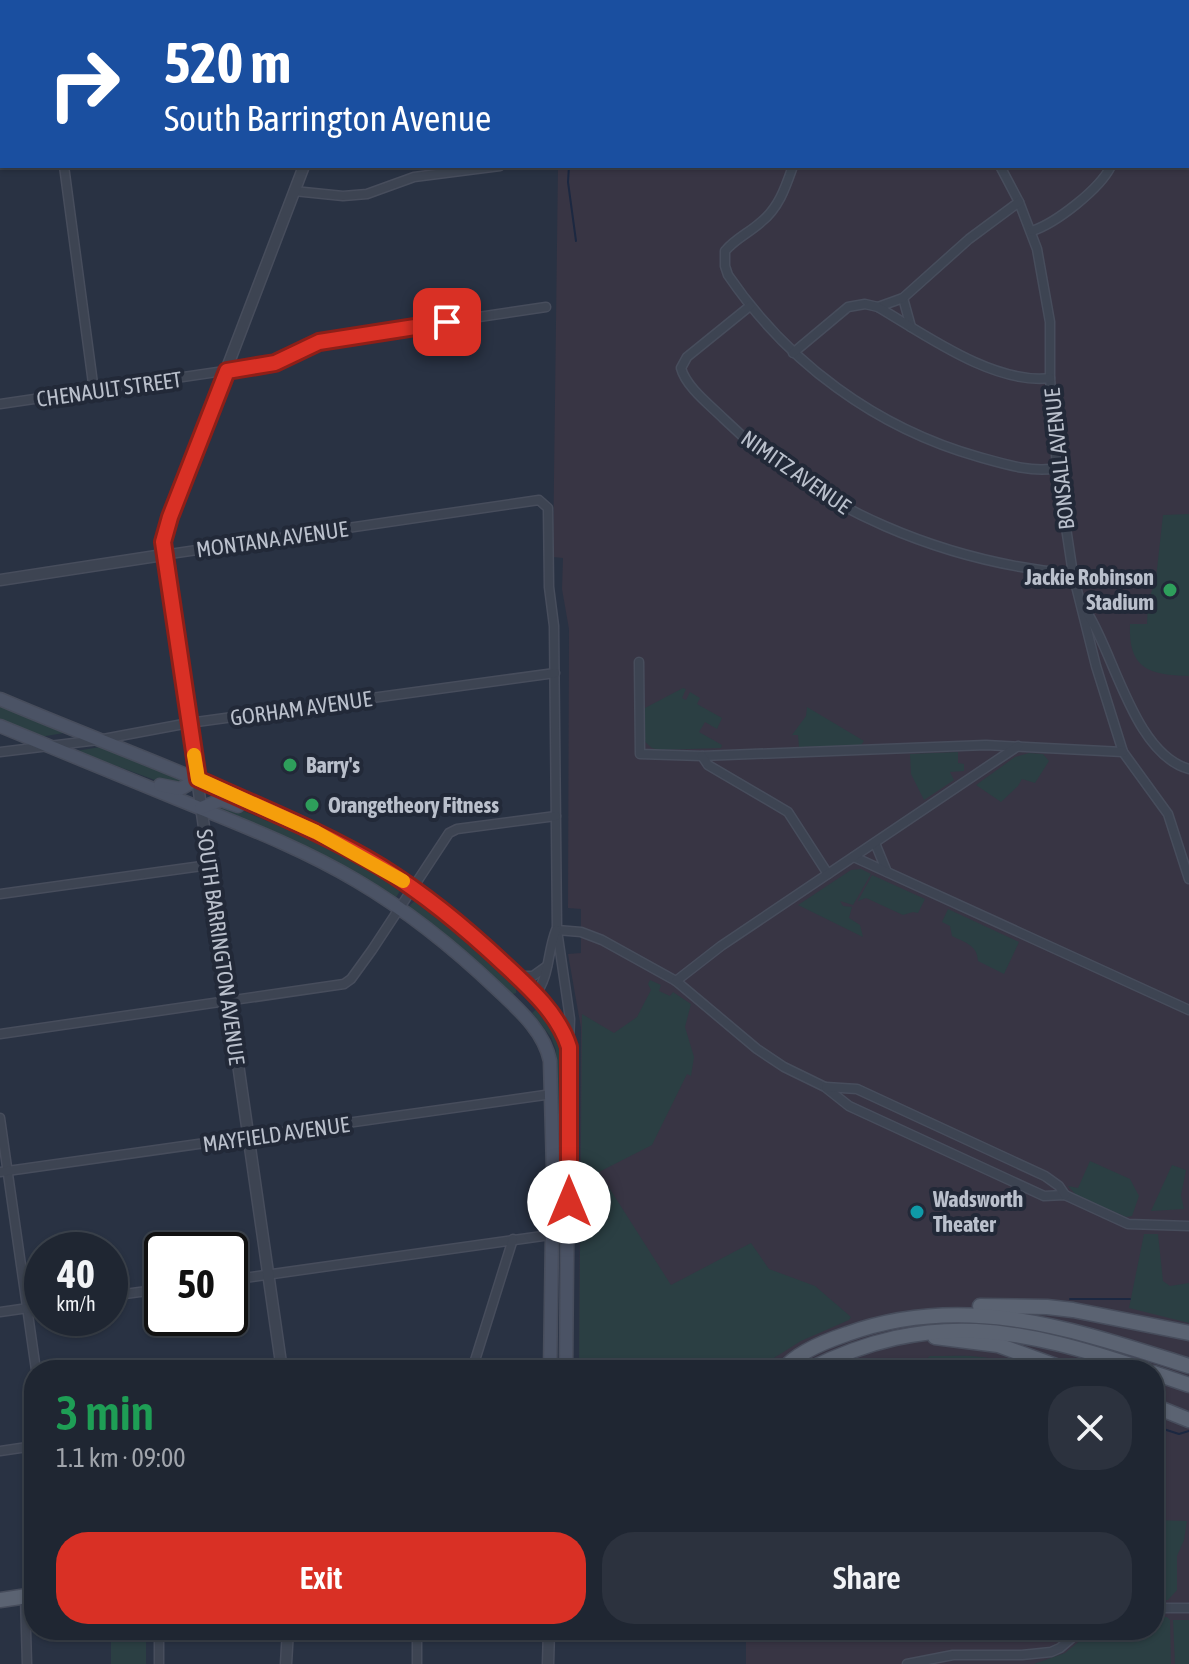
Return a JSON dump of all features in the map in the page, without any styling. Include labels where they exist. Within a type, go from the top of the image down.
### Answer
[{"type":"main road","points":[[0,699],[198,779],[345,847],[412,887],[478,939],[535,995],[561,1026],[569,1047],[566,1360]]},
{"type":"main road","points":[[0,726],[201,808],[329,865],[399,908],[457,953],[531,1025],[548,1048],[552,1094],[553,1360]]},
{"type":"main road","points":[[91,764],[133,773],[175,789],[187,787],[198,779]]},
{"type":"main road","points":[[201,808],[215,801],[226,801],[264,816],[291,821]]},
{"type":"main road","points":[[505,997],[512,998],[520,992],[517,976]]},
{"type":"main road","points":[[531,1025],[528,1007],[535,995]]},
{"type":"main road","points":[[797,1360],[813,1348],[896,1315],[928,1309],[1005,1306],[1073,1310],[1189,1333]]},
{"type":"main road","points":[[863,1328],[954,1314],[1021,1319],[1079,1332],[1189,1366]]},
{"type":"main road","points":[[831,1360],[851,1351],[919,1334],[977,1330],[1033,1336],[1116,1360]]},
{"type":"main road","points":[[919,1334],[955,1342],[998,1345],[1039,1360]]},
{"type":"main road","points":[[1164,1376],[1189,1385]]},
{"type":"main road","points":[[1164,1410],[1189,1420]]},
{"type":"main road","points":[[0,1600],[24,1596]]},
{"type":"street","points":[[64,168],[94,391]]},
{"type":"street","name":"SOUTH BARRINGTON AVENUE","points":[[281,1360],[163,555],[170,517],[303,168]]},
{"type":"street","points":[[294,191],[343,196],[367,194],[414,177],[484,168]]},
{"type":"street","points":[[792,168],[783,195],[773,210],[725,251],[728,275],[750,306],[793,353],[827,382],[929,441],[1001,463],[1040,470],[1057,468]]},
{"type":"street","name":"BONSALL AVENUE","points":[[1001,168],[1032,231],[1050,322],[1050,378],[1057,468],[1073,574],[1096,666],[1123,752],[1168,814],[1189,879]]},
{"type":"street","points":[[1032,231],[1045,226],[1078,201],[1103,179],[1110,168]]},
{"type":"street","points":[[878,307],[903,298],[969,239],[1019,202]]},
{"type":"street","points":[[903,298],[911,327]]},
{"type":"street","points":[[793,353],[848,307],[865,304],[878,307],[961,356],[993,369],[1028,378],[1050,378]]},
{"type":"street","name":"NIMITZ AVENUE","points":[[750,306],[687,357],[681,368],[689,382],[752,445],[808,486],[851,511],[892,529],[1013,567],[1073,574]]},
{"type":"street","name":"CHENAULT STREET","points":[[0,404],[275,363],[308,346],[331,339],[546,307]]},
{"type":"street","name":"MONTANA AVENUE","points":[[0,580],[539,500],[545,502],[548,508],[555,673]]},
{"type":"street","points":[[1083,607],[1128,700],[1154,745],[1176,765],[1189,769]]},
{"type":"street","points":[[639,662],[640,754],[702,756],[1019,746],[1123,752]]},
{"type":"street","points":[[555,673],[557,930],[570,1019],[569,1047]]},
{"type":"street","name":"GORHAM AVENUE","points":[[0,752],[555,673]]},
{"type":"street","points":[[676,981],[685,971],[728,941],[1019,746]]},
{"type":"street","points":[[702,756],[708,765],[788,812],[828,874]]},
{"type":"street","points":[[0,1034],[348,982],[449,833],[457,829],[556,816]]},
{"type":"street","points":[[875,843],[887,873]]},
{"type":"street","points":[[854,857],[1189,1010]]},
{"type":"street","points":[[0,894],[209,865]]},
{"type":"street","points":[[535,995],[544,982],[557,930]]},
{"type":"street","points":[[557,930],[581,932],[602,940],[676,981],[757,1049],[784,1067],[825,1087],[849,1106],[942,1150],[1044,1196],[1065,1195],[1128,1224],[1189,1226]]},
{"type":"street","points":[[517,976],[533,976],[547,966]]},
{"type":"street","points":[[825,1087],[857,1089],[1045,1176],[1065,1195]]},
{"type":"street","name":"MAYFIELD AVENUE","points":[[4,1172],[552,1094]]},
{"type":"street","points":[[0,1118],[4,1172],[24,1285]]},
{"type":"street","points":[[942,1150],[950,1132]]},
{"type":"street","points":[[248,1278],[569,1233]]},
{"type":"street","points":[[475,1360],[513,1239]]},
{"type":"street","points":[[0,1312],[24,1309]]},
{"type":"street","points":[[32,1336],[35,1360]]},
{"type":"street","points":[[0,1451],[24,1447]]},
{"type":"street","points":[[1164,1608],[1189,1608],[1189,1602]]},
{"type":"street","points":[[27,1664],[28,1640]]},
{"type":"street","points":[[159,1640],[159,1664]]},
{"type":"street","points":[[286,1664],[287,1640]]},
{"type":"street","points":[[417,1640],[417,1664]]},
{"type":"street","points":[[548,1664],[549,1640]]},
{"type":"street","points":[[907,1664],[953,1655],[1040,1654],[1060,1648],[1068,1640]]},
{"type":"shaded area","points":[[558,168],[1189,168],[1189,1664],[746,1664],[746,1640],[1164,1640],[1164,1360],[579,1360],[581,1028],[568,954],[581,953],[581,909],[568,908],[569,629],[562,589],[563,558],[553,557]]},
{"type":"green space","name":"Jackie Robinson Stadium","points":[[1189,514],[1189,676],[1163,674],[1152,671],[1137,660],[1130,639],[1130,624],[1147,624],[1163,515]]},
{"type":"green space","points":[[686,689],[682,698],[686,700],[690,692],[700,698],[697,704],[722,718],[717,729],[705,722],[699,732],[722,745],[721,748],[659,750],[643,740],[645,708]]},
{"type":"green space","points":[[0,705],[64,733],[40,737],[0,720]]},
{"type":"green space","points":[[807,707],[864,741],[861,745],[799,747],[798,735],[792,735],[806,716]]},
{"type":"green space","points":[[100,747],[185,782],[171,786],[76,751]]},
{"type":"green space","points":[[958,752],[958,763],[964,764],[964,771],[950,772],[954,780],[924,800],[911,774],[910,754]]},
{"type":"green space","points":[[1029,753],[1043,754],[1049,761],[1035,783],[1022,779],[1001,802],[976,785],[1015,757]]},
{"type":"green space","points":[[229,805],[267,821],[292,826],[402,888],[395,899],[212,806]]},
{"type":"green space","points":[[861,869],[871,874],[853,905],[840,901],[843,906],[852,907],[849,918],[860,925],[863,937],[798,905],[851,870]]},
{"type":"green space","points":[[872,875],[925,899],[918,913],[903,915],[866,898],[858,901]]},
{"type":"green space","points":[[418,898],[485,952],[516,983],[516,993],[510,995],[410,909],[409,906]]},
{"type":"green space","points":[[948,909],[1019,942],[1004,974],[978,961],[973,948],[952,936],[950,926],[942,922]]},
{"type":"green space","points":[[650,980],[661,985],[659,991],[670,996],[673,992],[691,1004],[685,1027],[694,1057],[691,1076],[687,1074],[652,1145],[599,1172],[671,1285],[751,1243],[769,1269],[815,1286],[851,1317],[801,1341],[771,1360],[579,1360],[582,1014],[614,1033],[637,1017],[651,990]]},
{"type":"green space","points":[[539,1007],[556,1029],[561,1048],[559,1215],[555,1215],[556,1050],[551,1037],[532,1013]]},
{"type":"green space","points":[[1090,1161],[1130,1179],[1139,1196],[1132,1216],[1126,1217],[1076,1195],[1068,1186],[1078,1188]]},
{"type":"green space","points":[[1172,1165],[1186,1170],[1181,1195],[1184,1209],[1151,1211]]},
{"type":"green space","points":[[1144,1234],[1158,1234],[1163,1281],[1170,1286],[1189,1283],[1189,1323],[1129,1308]]},
{"type":"green space","points":[[930,1356],[962,1356],[995,1360],[925,1360]]},
{"type":"green space","points":[[1164,1520],[1187,1521],[1177,1556],[1177,1590],[1168,1600],[1164,1600]]},
{"type":"green space","points":[[1164,1617],[1170,1620],[1171,1664],[1034,1664],[1065,1653],[1081,1640],[1164,1640]]},
{"type":"green space","points":[[1173,1620],[1189,1620],[1189,1664],[1175,1664]]},
{"type":"green space","points":[[111,1640],[146,1640],[146,1664],[111,1664]]},
{"type":"waterway","points":[[569,168],[576,241]]},
{"type":"waterway","points":[[1070,1299],[1130,1299]]},
{"type":"waterway","points":[[1164,1429],[1179,1434],[1189,1431]]},
{"type":"slow traffic","points":[[194,755],[198,779],[316,832],[403,881]]},
{"type":"place","name":"Jackie Robinson Stadium","points":[[1170,590]]},
{"type":"place","name":"Barry's","points":[[290,765]]},
{"type":"place","name":"Orangetheory Fitness","points":[[312,805]]},
{"type":"place","name":"Wadsworth Theater","points":[[917,1212]]},
{"type":"route","points":[[447,322],[331,339],[308,346],[275,363],[227,371],[170,517],[163,555],[198,779],[380,866],[424,895],[478,939],[535,995],[561,1026],[569,1047],[569,1202]]}]
